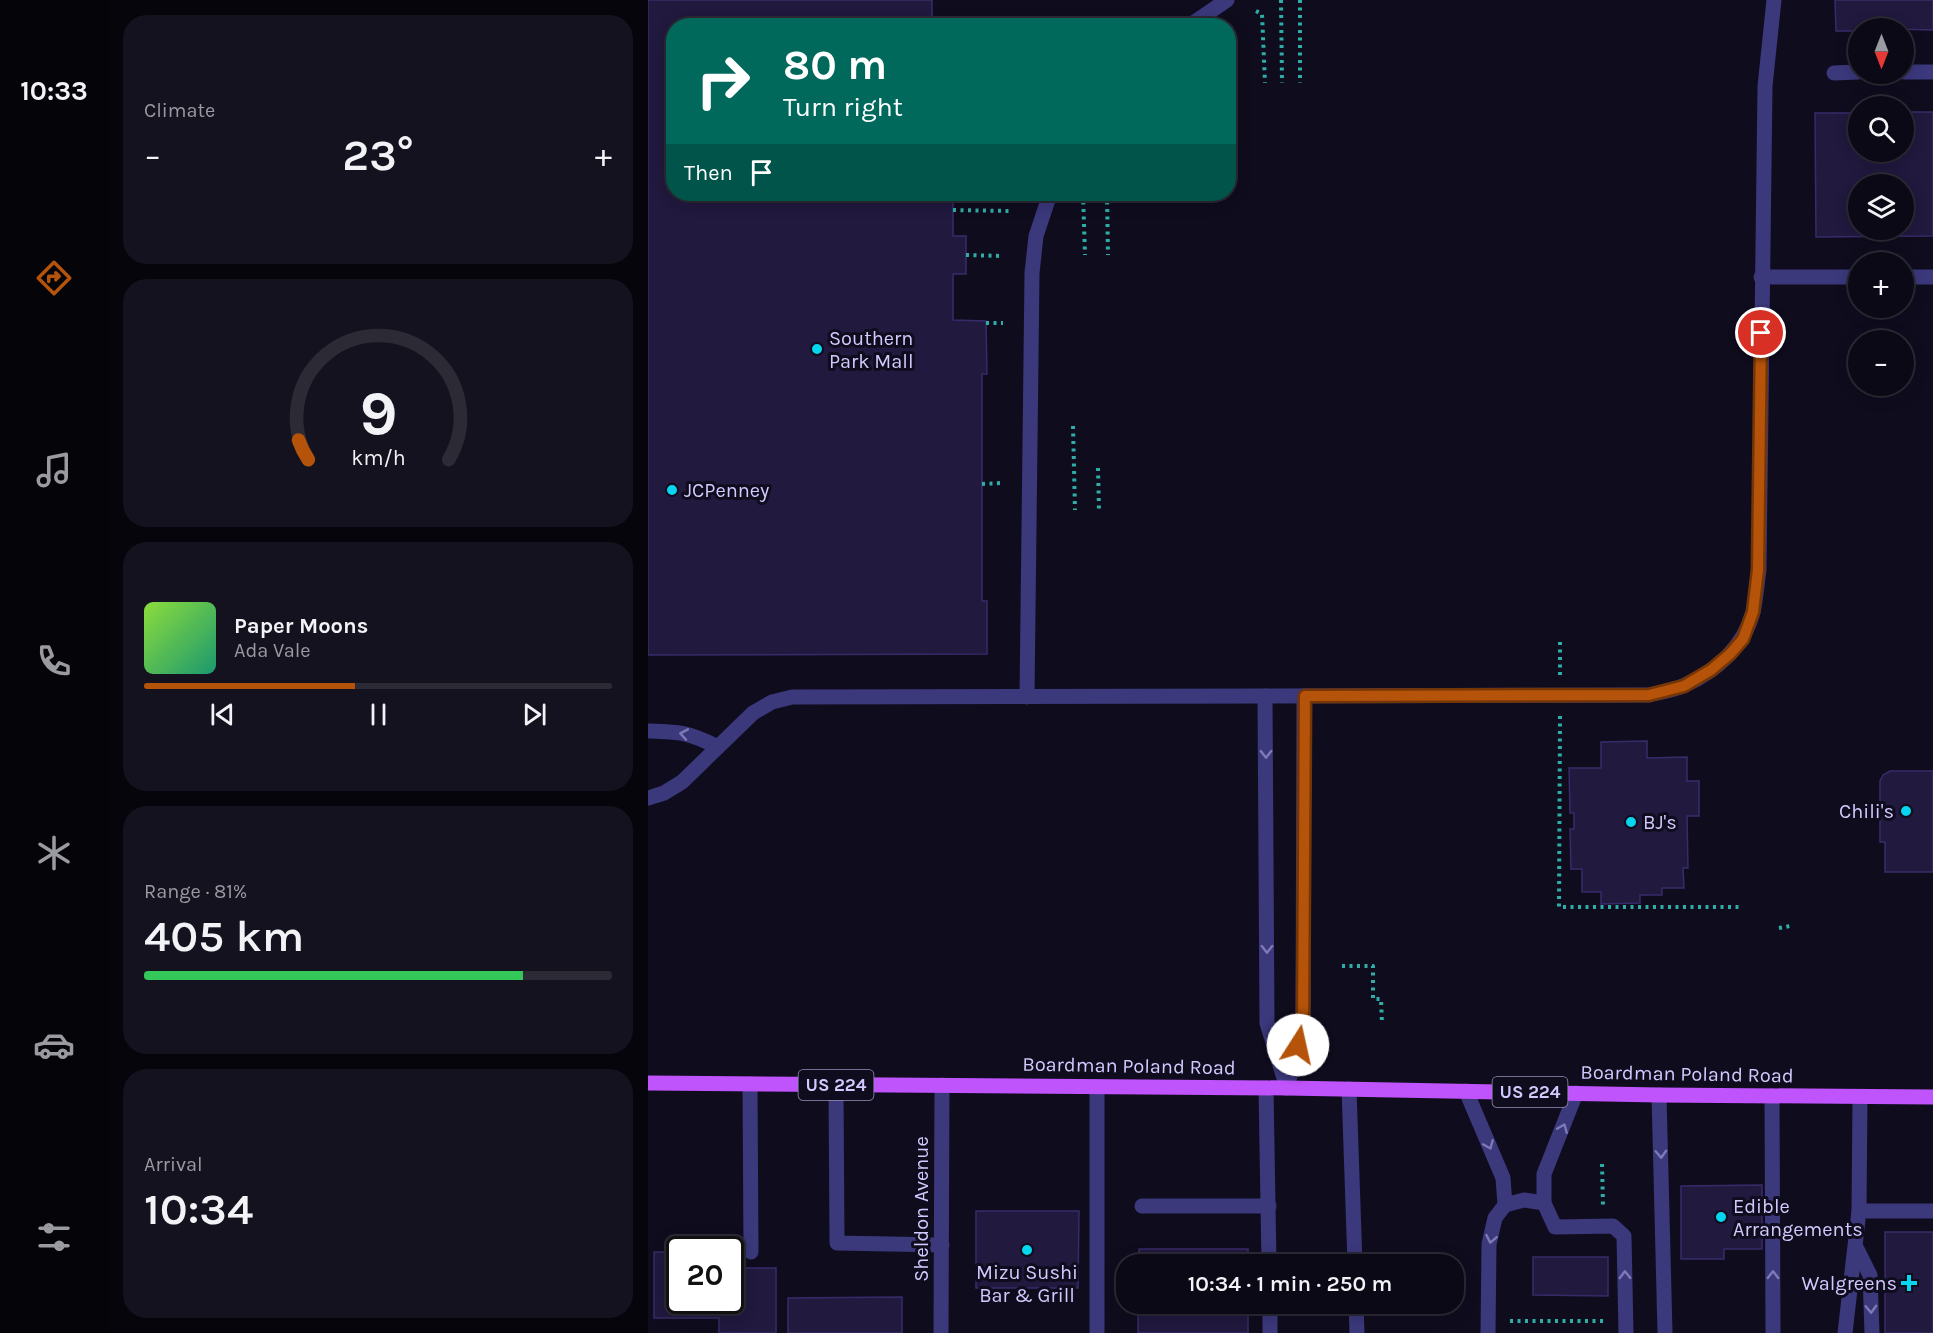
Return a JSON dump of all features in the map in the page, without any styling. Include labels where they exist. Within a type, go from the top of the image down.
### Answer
[{"type":"main road","name":"Boardman Poland Road","points":[[648,1083],[1287,1088],[1659,1095],[1933,1097]]},
{"type":"main road","points":[[1867,1097],[1933,1086]]},
{"type":"street","points":[[1201,18],[1227,0]]},
{"type":"street","points":[[648,798],[664,793],[682,782],[753,713],[772,702],[792,697],[1649,695],[1684,686],[1711,670],[1743,639],[1753,612],[1758,570],[1765,86],[1774,0]]},
{"type":"street","points":[[1834,73],[1848,72]]},
{"type":"street","points":[[1914,72],[1933,72]]},
{"type":"street","points":[[1027,697],[1032,273],[1036,236],[1048,201]]},
{"type":"street","points":[[1761,276],[1848,276]]},
{"type":"street","points":[[1914,276],[1933,276]]},
{"type":"street","points":[[1265,696],[1267,1023],[1287,1088]]},
{"type":"street","points":[[1287,1088],[1303,1024],[1305,696]]},
{"type":"street","points":[[648,731],[683,732],[717,747]]},
{"type":"street","points":[[750,1084],[751,1252]]},
{"type":"street","points":[[836,1085],[837,1243],[942,1245]]},
{"type":"street","name":"Sheldon Avenue","points":[[941,1333],[942,1085]]},
{"type":"street","points":[[1097,1087],[1097,1333]]},
{"type":"street","points":[[1266,1088],[1269,1254]]},
{"type":"street","points":[[1348,1089],[1355,1254]]},
{"type":"street","points":[[1466,1091],[1503,1178],[1505,1205]]},
{"type":"street","points":[[1576,1093],[1544,1174],[1544,1203],[1555,1227],[1613,1226],[1624,1236],[1626,1327]]},
{"type":"street","points":[[1659,1095],[1665,1333]]},
{"type":"street","points":[[1772,1096],[1773,1333]]},
{"type":"street","points":[[1845,1333],[1856,1247],[1867,1097]]},
{"type":"street","points":[[1488,1327],[1489,1244],[1495,1218],[1505,1205],[1524,1200],[1544,1203]]},
{"type":"street","points":[[1142,1206],[1269,1206]]},
{"type":"street","points":[[1859,1211],[1933,1211]]},
{"type":"street","points":[[1856,1247],[1870,1275],[1872,1333]]},
{"type":"street","points":[[1270,1314],[1270,1333]]},
{"type":"street","points":[[1356,1314],[1357,1333]]},
{"type":"path","points":[[1281,0],[1282,83]]},
{"type":"path","points":[[1300,0],[1300,83]]},
{"type":"path","points":[[1256,11],[1262,14],[1265,83]]},
{"type":"path","points":[[1083,201],[1085,255]]},
{"type":"path","points":[[1107,201],[1108,255]]},
{"type":"path","points":[[953,210],[1012,211]]},
{"type":"path","points":[[966,255],[1003,256]]},
{"type":"path","points":[[986,323],[1003,323]]},
{"type":"path","points":[[1073,426],[1075,510]]},
{"type":"path","points":[[1098,468],[1099,510]]},
{"type":"path","points":[[982,484],[1002,483]]},
{"type":"path","points":[[1560,640],[1558,907],[1623,905],[1742,907]]},
{"type":"path","points":[[1779,928],[1790,926]]},
{"type":"path","points":[[1342,966],[1373,966],[1373,999],[1381,999],[1382,1024]]},
{"type":"path","points":[[1602,1164],[1604,1226]]},
{"type":"path","points":[[1488,1327],[1626,1327]]},
{"type":"building","name":"Southern Park Mall","points":[[648,0],[932,0],[932,18],[666,18],[666,201],[953,201],[953,236],[966,236],[966,274],[953,274],[953,320],[986,321],[987,374],[982,374],[982,601],[987,601],[987,654],[648,655]]},
{"type":"building","points":[[1835,0],[1933,0],[1933,30],[1914,29],[1914,18],[1848,18],[1848,31],[1836,31]]},
{"type":"building","points":[[1914,112],[1933,112],[1933,236],[1914,236],[1914,174],[1848,174],[1848,237],[1816,237],[1815,113],[1848,113],[1848,162],[1914,162]]},
{"type":"building","name":"BJ's","points":[[1647,741],[1647,758],[1687,757],[1687,781],[1699,781],[1699,816],[1687,816],[1688,868],[1683,868],[1684,888],[1662,888],[1662,895],[1640,895],[1640,903],[1601,904],[1601,892],[1582,892],[1582,869],[1571,869],[1570,829],[1574,829],[1574,813],[1570,813],[1569,768],[1601,768],[1601,742]]},
{"type":"building","name":"Chili's","points":[[1890,771],[1933,771],[1933,872],[1885,872],[1885,842],[1880,842],[1880,781],[1883,775]]},
{"type":"building","name":"Edible Arrangements","points":[[1762,1185],[1762,1249],[1724,1249],[1724,1259],[1681,1259],[1681,1186]]},
{"type":"building","name":"Mizu Sushi Bar & Grill","points":[[976,1211],[1079,1211],[1078,1288],[976,1288]]},
{"type":"building","name":"Walgreens","points":[[1885,1232],[1933,1232],[1933,1333],[1885,1333]]},
{"type":"building","points":[[1139,1249],[1248,1249],[1248,1254],[1139,1254]]},
{"type":"building","points":[[654,1252],[666,1252],[666,1314],[744,1314],[744,1268],[776,1268],[776,1333],[719,1333],[719,1318],[654,1318]]},
{"type":"building","points":[[1533,1257],[1608,1257],[1608,1296],[1533,1295]]},
{"type":"building","points":[[902,1297],[902,1333],[788,1333],[788,1298]]},
{"type":"building","points":[[1138,1314],[1248,1314],[1248,1333],[1138,1333]]},
{"type":"place","name":"Southern Park Mall","points":[[817,349]]},
{"type":"place","name":"JCPenney","points":[[672,490]]},
{"type":"place","name":"Chili's","points":[[1906,811]]},
{"type":"place","name":"BJ's","points":[[1631,822]]},
{"type":"place","name":"Edible Arrangements","points":[[1721,1217]]},
{"type":"place","name":"Mizu Sushi Bar & Grill","points":[[1027,1250]]},
{"type":"place","name":"Walgreens","points":[[1909,1283]]},
{"type":"route","points":[[1298,1045],[1303,1024],[1305,696],[1649,695],[1684,686],[1711,670],[1743,639],[1753,612],[1758,570],[1761,333]]}]
